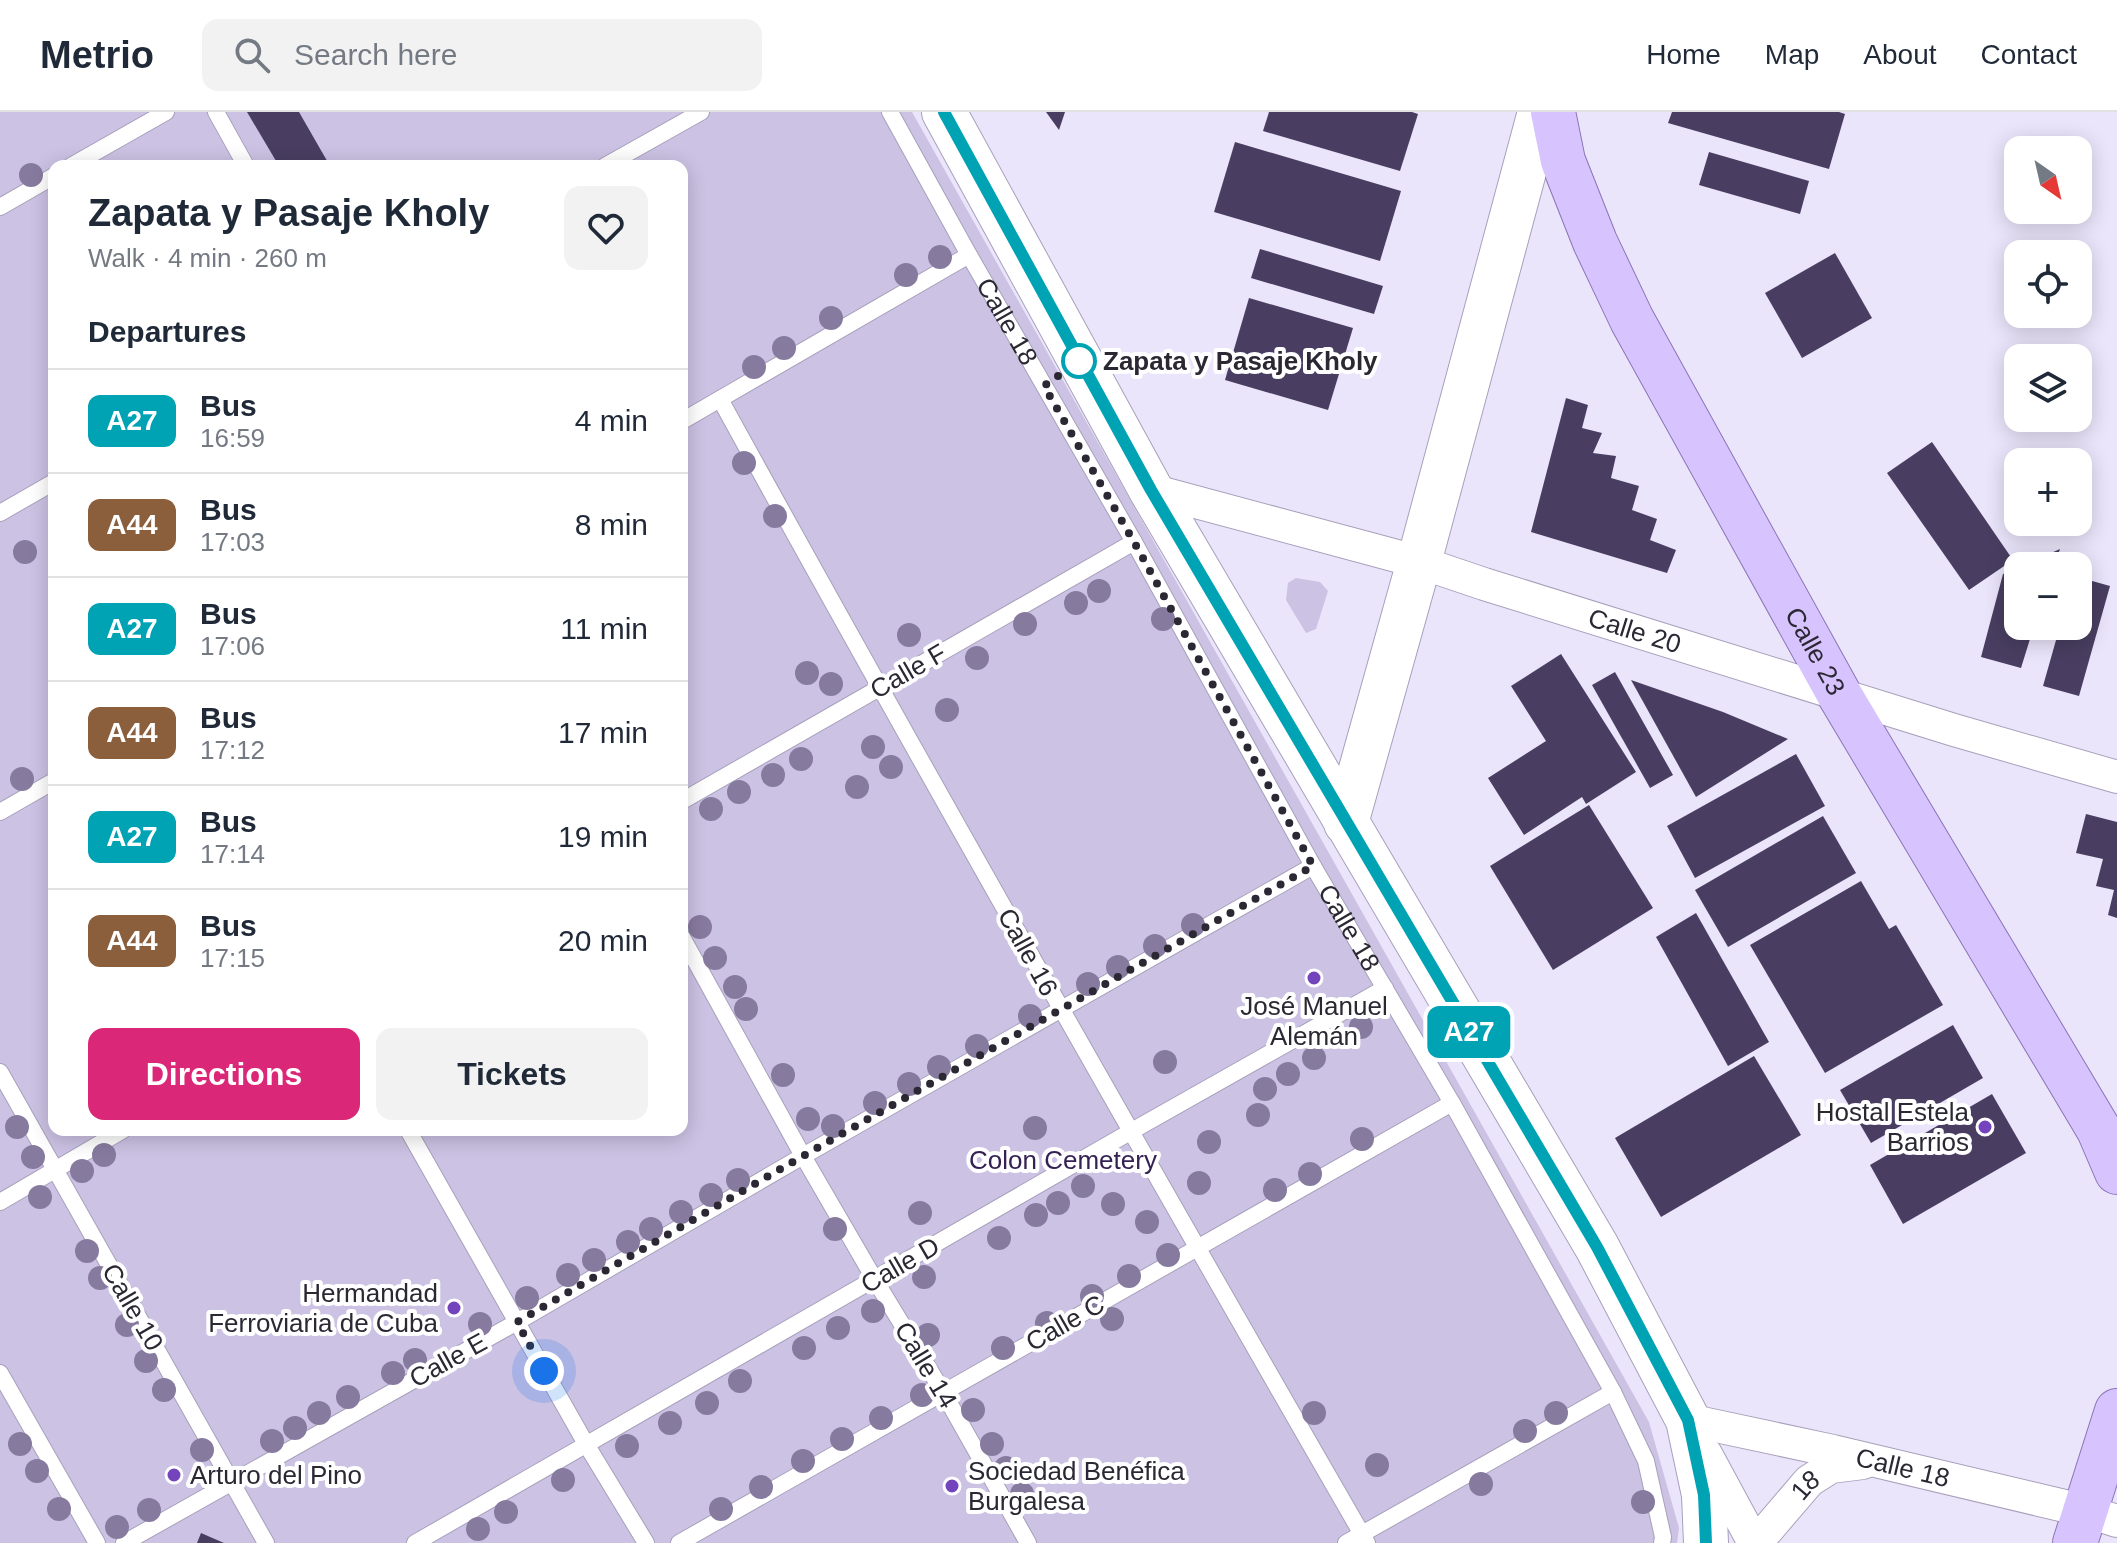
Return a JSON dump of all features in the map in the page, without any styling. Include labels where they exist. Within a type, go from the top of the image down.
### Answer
[{"type":"main road","points":[[944,112],[1151,490],[1597,1247],[1688,1420],[1704,1495],[1706,1543]]},
{"type":"main road","points":[[1346,823],[1540,112]]},
{"type":"main road","name":"Calle 23","points":[[1553,112],[1563,161],[1595,242],[1632,320],[1839,694],[2099,1130],[2117,1172]]},
{"type":"main road","points":[[2093,1525],[2117,1411]]},
{"type":"street","name":"Calle 20","points":[[1151,490],[1419,562],[1839,694],[2117,777]]},
{"type":"street","name":"Calle 18","points":[[1688,1420],[1874,1461],[2093,1525]]},
{"type":"street","points":[[1688,1420],[1755,1543]]},
{"type":"street","name":"18","points":[[1755,1543],[1809,1481],[1831,1467],[1874,1461]]},
{"type":"lane","points":[[82,160],[166,112]]},
{"type":"lane","points":[[216,112],[243,160]]},
{"type":"lane","points":[[616,160],[701,112]]},
{"type":"lane","name":"Calle 18","points":[[890,112],[1134,542],[1313,866],[1452,1103],[1613,1392],[1646,1461],[1662,1543]]},
{"type":"lane","points":[[0,207],[48,179]]},
{"type":"lane","points":[[688,418],[969,255]]},
{"type":"lane","name":"Calle 16","points":[[720,399],[1061,1010],[1364,1539]]},
{"type":"lane","points":[[0,513],[48,485]]},
{"type":"lane","name":"Calle F","points":[[688,798],[1134,542]]},
{"type":"lane","points":[[0,812],[48,784]]},
{"type":"lane","name":"Calle E","points":[[124,1543],[517,1322],[1313,866]]},
{"type":"lane","name":"Calle 14","points":[[688,948],[803,1156],[943,1392],[1028,1543]]},
{"type":"lane","name":"Calle D","points":[[415,1543],[1385,988]]},
{"type":"lane","name":"Calle 10","points":[[0,1072],[266,1543]]},
{"type":"lane","name":"Calle C","points":[[679,1543],[1452,1103]]},
{"type":"lane","points":[[0,1202],[113,1136]]},
{"type":"lane","points":[[411,1136],[586,1444],[646,1543]]},
{"type":"lane","points":[[0,1373],[97,1543]]},
{"type":"lane","points":[[1346,1543],[1364,1539],[1613,1392]]},
{"type":"green space","name":"Colon Cemetery","points":[[0,112],[912,112],[1649,1422],[1679,1528],[1677,1543],[0,1543]]},
{"type":"green space","points":[[1296,578],[1320,582],[1328,591],[1316,629],[1306,633],[1286,600],[1288,583]]},
{"type":"building","points":[[247,112],[299,112],[327,160],[275,160]]},
{"type":"building","points":[[1046,112],[1065,112],[1059,130]]},
{"type":"building","points":[[1269,112],[1418,114],[1400,171],[1263,131]]},
{"type":"building","points":[[1672,112],[1845,114],[1829,169],[1668,123]]},
{"type":"building","points":[[1235,142],[1401,191],[1380,261],[1214,212]]},
{"type":"building","points":[[1709,152],[1809,181],[1800,214],[1699,185]]},
{"type":"building","points":[[1260,249],[1383,286],[1374,314],[1251,278]]},
{"type":"building","points":[[1835,253],[1872,318],[1802,358],[1765,293]]},
{"type":"building","points":[[1249,298],[1353,328],[1328,410],[1225,380]]},
{"type":"building","points":[[1566,398],[1588,405],[1582,428],[1602,433],[1593,453],[1616,456],[1611,478],[1639,486],[1632,510],[1657,519],[1650,540],[1676,550],[1667,573],[1531,532]]},
{"type":"building","points":[[1932,442],[2008,552],[2004,552],[2004,566],[1969,590],[1887,473]]},
{"type":"building","points":[[2003,574],[2004,640],[2030,640],[2021,668],[1981,657]]},
{"type":"building","points":[[2092,581],[2110,586],[2079,696],[2043,686],[2056,640],[2092,640]]},
{"type":"building","points":[[1561,654],[1636,772],[1586,804],[1582,797],[1524,835],[1488,778],[1546,741],[1511,686]]},
{"type":"building","points":[[1615,672],[1673,775],[1650,788],[1592,685]]},
{"type":"building","points":[[1631,680],[1723,712],[1788,739],[1696,797]]},
{"type":"building","points":[[1796,754],[1825,806],[1695,878],[1667,826]]},
{"type":"building","points":[[1589,805],[1653,908],[1553,970],[1490,866]]},
{"type":"building","points":[[2086,814],[2117,822],[2117,918],[2108,915],[2114,890],[2096,886],[2103,859],[2076,853]]},
{"type":"building","points":[[1823,816],[1856,873],[1728,947],[1695,890]]},
{"type":"building","points":[[1861,881],[1889,929],[1896,925],[1943,1005],[1825,1073],[1750,945]]},
{"type":"building","points":[[1696,913],[1769,1042],[1728,1066],[1656,937]]},
{"type":"building","points":[[1953,1025],[1983,1078],[1871,1143],[1840,1090]]},
{"type":"building","points":[[1754,1056],[1801,1135],[1661,1217],[1615,1138]]},
{"type":"building","points":[[1992,1094],[2026,1153],[1903,1224],[1870,1165]]},
{"type":"building","points":[[201,1533],[224,1543],[197,1543]]},
{"type":"bus line","name":"A27","points":[[944,112],[1151,490],[1597,1247],[1688,1420],[1704,1495],[1706,1543]]},
{"type":"place","name":"Zapata y Pasaje Kholy","points":[[1079,361]]},
{"type":"place","name":"José Manuel Alemán","points":[[1314,978]]},
{"type":"place","name":"Hostal Estela Barrios","points":[[1985,1127]]},
{"type":"place","name":"Hermandad Ferroviaria de Cuba","points":[[454,1308]]},
{"type":"place","name":"Arturo del Pino","points":[[174,1475]]},
{"type":"place","name":"Sociedad Benéfica Burgalesa","points":[[952,1486]]},
{"type":"route","points":[[544,1371],[517,1322],[1313,866],[1044,386],[1079,361]]}]
